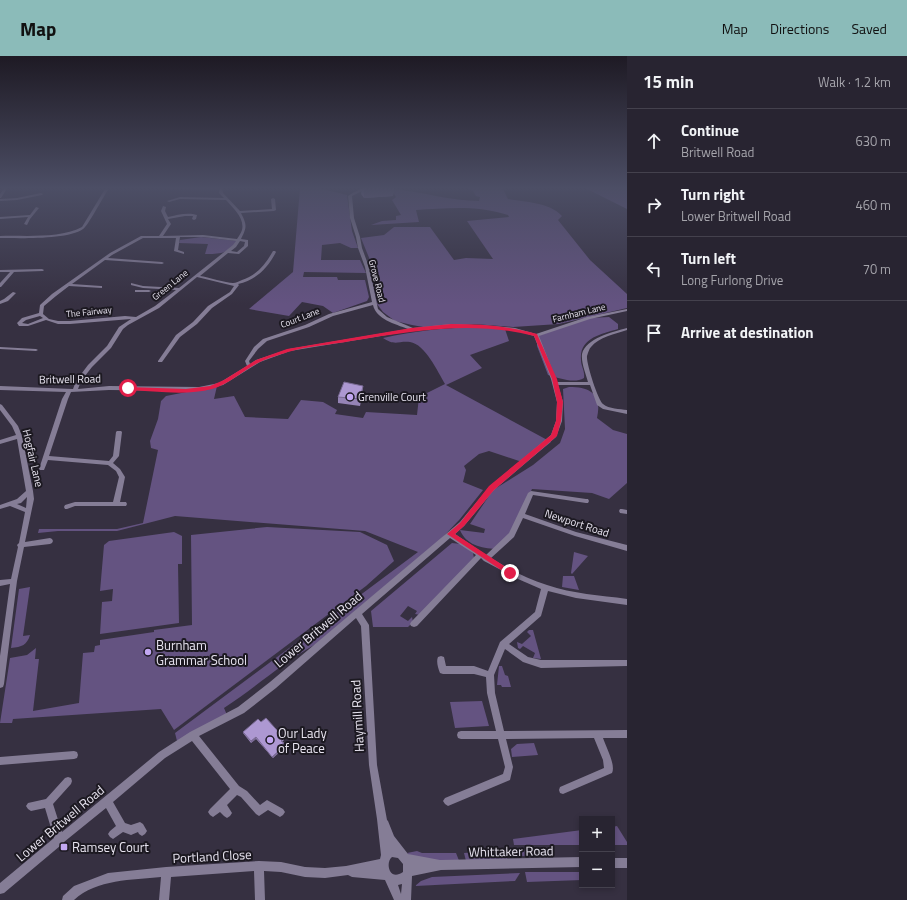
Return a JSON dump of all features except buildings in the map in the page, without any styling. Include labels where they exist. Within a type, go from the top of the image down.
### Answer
[{"type":"street","points":[[0,237],[64,234],[79,232],[84,226]]},
{"type":"street","points":[[161,236],[167,226]]},
{"type":"street","points":[[240,239],[244,230],[244,226]]},
{"type":"street","name":"Grove Road","points":[[355,226],[360,248],[367,267],[376,309],[385,318],[411,330]]},
{"type":"street","points":[[45,319],[41,314],[42,306],[104,259],[136,240],[146,237],[161,236],[203,236],[247,241],[246,246],[238,253],[229,252]]},
{"type":"street","points":[[178,237],[176,251],[183,253]]},
{"type":"street","name":"Green Lane","points":[[42,470],[60,413],[72,390],[90,366],[109,347],[121,328],[135,318],[157,307],[229,252],[240,239]]},
{"type":"street","points":[[196,276],[233,284],[248,281],[262,272],[271,260],[274,252]]},
{"type":"street","points":[[104,259],[162,263]]},
{"type":"street","points":[[0,271],[42,270]]},
{"type":"street","points":[[0,286],[13,271]]},
{"type":"street","points":[[132,284],[143,287],[181,289]]},
{"type":"street","points":[[160,361],[178,336],[195,323],[210,307],[222,300],[235,289],[237,285],[233,284]]},
{"type":"street","points":[[68,285],[101,287]]},
{"type":"street","points":[[136,291],[176,292]]},
{"type":"street","points":[[0,303],[14,293]]},
{"type":"street","name":"Court Lane","points":[[249,366],[246,361],[256,348],[265,340],[308,326],[331,315],[374,303]]},
{"type":"street","name":"Farnham Lane","points":[[536,335],[589,318],[627,310]]},
{"type":"street","name":"The Fairway","points":[[41,314],[24,319],[19,323],[21,325],[28,325],[45,319],[56,322],[71,323],[118,317],[135,318]]},
{"type":"street","name":"Britwell Road","points":[[0,388],[72,390],[110,388],[199,389],[221,384],[249,366],[268,357],[289,350],[411,330],[451,326],[482,326],[515,329],[536,335]]},
{"type":"street","points":[[627,329],[594,340],[588,346],[584,354],[584,364],[599,404],[605,408],[627,412]]},
{"type":"street","name":"Lower Britwell Road","points":[[0,888],[60,841],[162,755],[193,735],[228,718],[257,698],[462,524],[492,488],[554,436],[558,421],[560,402],[555,382],[536,335]]},
{"type":"street","points":[[0,348],[36,350]]},
{"type":"street","points":[[555,382],[592,384]]},
{"type":"street","name":"Hogfair Lane","points":[[0,406],[15,426],[19,436],[31,499],[20,545],[0,684]]},
{"type":"street","points":[[110,463],[116,456],[119,432]]},
{"type":"street","points":[[0,442],[19,436]]},
{"type":"street","points":[[47,458],[110,463],[118,470],[122,477],[116,504]]},
{"type":"street","points":[[0,507],[21,500],[30,491]]},
{"type":"street","points":[[414,624],[483,557],[512,535],[531,493],[586,501]]},
{"type":"street","points":[[11,504],[28,511]]},
{"type":"street","points":[[67,507],[75,504],[124,504]]},
{"type":"street","name":"Newport Road","points":[[521,515],[568,532],[627,548]]},
{"type":"street","points":[[450,534],[483,557],[510,573],[545,588],[565,593],[627,602]]},
{"type":"street","points":[[20,545],[50,542]]},
{"type":"street","points":[[0,583],[14,581]]},
{"type":"street","points":[[448,801],[507,777],[509,768],[500,735],[490,675],[503,644],[538,614],[545,588]]},
{"type":"street","name":"Haymill Road","points":[[358,613],[365,625],[372,765],[382,819],[385,859],[388,877],[398,900]]},
{"type":"street","points":[[503,644],[526,660],[541,664],[627,662]]},
{"type":"street","points":[[441,659],[443,670],[474,670],[490,675]]},
{"type":"street","points":[[563,790],[608,770],[607,760],[597,734]]},
{"type":"street","points":[[461,735],[627,734]]},
{"type":"street","points":[[193,735],[236,789],[244,794],[259,811],[267,805],[280,812]]},
{"type":"street","points":[[0,761],[74,754]]},
{"type":"street","points":[[31,806],[48,804],[68,782]]},
{"type":"street","points":[[212,812],[236,789]]},
{"type":"street","points":[[107,801],[122,826],[131,830],[140,827],[142,831]]},
{"type":"street","points":[[48,804],[60,841]]},
{"type":"street","points":[[220,805],[227,813]]},
{"type":"street","name":"Haymill Road","points":[[382,819],[403,856],[408,873],[406,900]]},
{"type":"street","points":[[113,834],[122,826]]},
{"type":"street","points":[[385,859],[393,852],[403,856]]},
{"type":"street","name":"Whittaker Road","points":[[403,856],[441,865]]},
{"type":"street","name":"Portland Close","points":[[67,900],[78,890],[108,878],[166,872],[259,866],[281,867],[305,872],[325,873],[346,871],[385,859]]},
{"type":"street","name":"Whittaker Road","points":[[408,873],[441,865],[579,862]]},
{"type":"street","points":[[615,863],[627,863]]},
{"type":"street","name":"Portland Close","points":[[259,866],[260,900]]},
{"type":"street","name":"Portland Close","points":[[346,871],[388,877]]},
{"type":"street","name":"Portland Close","points":[[164,900],[166,872]]},
{"type":"street","points":[[388,877],[400,881],[408,873]]},
{"type":"shaded area","points":[[297,226],[351,226],[358,248],[351,248],[340,243],[322,245],[321,260],[360,260],[366,273],[304,272],[303,277],[337,277],[338,280],[365,280],[369,297],[367,301],[333,313],[323,306],[302,302],[289,316],[249,309],[293,272]]},
{"type":"shaded area","points":[[471,226],[563,226],[590,260],[627,294],[627,308],[559,324],[513,327],[474,324],[423,327],[395,321],[383,312],[377,304],[369,270],[374,270],[361,238],[384,235],[394,227],[430,227],[454,260],[466,258],[493,259]]},
{"type":"shaded area","points":[[201,237],[237,241],[227,251],[210,254],[205,254],[208,244],[179,243],[180,240]]},
{"type":"shaded area","points":[[609,317],[618,324],[618,329],[598,335],[587,342],[581,353],[584,378],[580,380],[571,380],[548,375],[537,346],[537,336],[590,318]]},
{"type":"shaded area","points":[[475,327],[505,329],[509,341],[470,355],[482,368],[446,385],[551,442],[525,463],[489,451],[479,454],[464,466],[466,470],[463,482],[483,490],[460,519],[440,540],[316,644],[292,659],[224,708],[227,715],[177,741],[175,733],[418,552],[365,531],[175,516],[117,531],[58,531],[38,533],[39,529],[117,529],[143,523],[158,450],[151,448],[150,441],[158,419],[161,401],[166,396],[217,386],[214,399],[234,396],[245,417],[288,419],[301,400],[323,402],[337,410],[335,414],[363,418],[366,412],[417,415],[419,397],[445,384],[426,353],[416,344],[410,342],[393,343],[383,338],[429,330]]},
{"type":"shaded area","points":[[577,387],[594,394],[598,403],[597,418],[613,430],[627,434],[627,483],[609,499],[592,493],[532,489],[509,536],[496,549],[480,547],[470,542],[460,530],[484,533],[485,529],[470,524],[493,490],[533,465],[560,443],[565,429],[563,389]]},
{"type":"shaded area","points":[[267,527],[360,532],[387,545],[394,561],[366,586],[174,730],[161,709],[13,719],[12,723],[0,723],[10,658],[27,655],[36,648],[35,659],[39,659],[33,711],[79,703],[83,653],[94,652],[95,646],[100,645],[100,640],[192,625],[191,535]]},
{"type":"shaded area","points":[[174,532],[182,536],[182,564],[178,564],[179,623],[100,634],[102,602],[112,601],[113,589],[100,591],[104,545],[109,541]]},
{"type":"shaded area","points":[[452,543],[461,544],[473,553],[474,558],[420,615],[415,614],[417,611],[408,606],[400,616],[408,621],[412,617],[413,622],[408,627],[373,627],[371,611]]},
{"type":"shaded area","points":[[574,552],[588,556],[572,574],[571,573]]},
{"type":"shaded area","points":[[563,576],[574,576],[579,590],[562,587]]},
{"type":"shaded area","points":[[30,587],[23,636],[30,635],[24,645],[11,648],[19,589]]},
{"type":"shaded area","points":[[529,630],[533,630],[541,659],[533,658],[535,653],[523,646],[520,649],[518,648],[517,642],[522,644],[531,636],[527,632]]},
{"type":"shaded area","points":[[499,666],[502,666],[505,675],[508,676],[511,687],[502,687],[501,685],[497,685]]},
{"type":"shaded area","points":[[482,701],[489,726],[455,728],[450,702]]},
{"type":"shaded area","points":[[534,743],[538,755],[512,757],[511,749],[517,744]]},
{"type":"shaded area","points":[[615,826],[617,826],[627,842],[627,845],[615,845]]},
{"type":"shaded area","points":[[579,830],[579,845],[514,845],[513,839]]},
{"type":"shaded area","points":[[541,849],[543,856],[520,856],[520,850]]},
{"type":"shaded area","points":[[503,850],[508,860],[466,861],[464,853]]},
{"type":"shaded area","points":[[417,851],[422,853],[456,853],[460,863],[415,859],[407,853]]},
{"type":"shaded area","points":[[525,872],[579,872],[579,880],[527,882]]},
{"type":"shaded area","points":[[520,873],[515,881],[415,886],[421,881],[432,877]]},
{"type":"place","name":"Grenville Court","points":[[350,397]]},
{"type":"place","name":"Burnham Grammar School","points":[[148,652]]},
{"type":"place","name":"Our Lady of Peace","points":[[270,740]]},
{"type":"place","name":"Ramsey Court","points":[[64,847]]},
{"type":"route","points":[[128,388],[186,390],[211,387],[221,384],[258,361],[289,350],[436,326],[467,325],[495,327],[515,329],[536,335],[554,379],[560,402],[558,421],[554,436],[492,488],[462,524],[450,534],[486,559],[510,573]]}]
